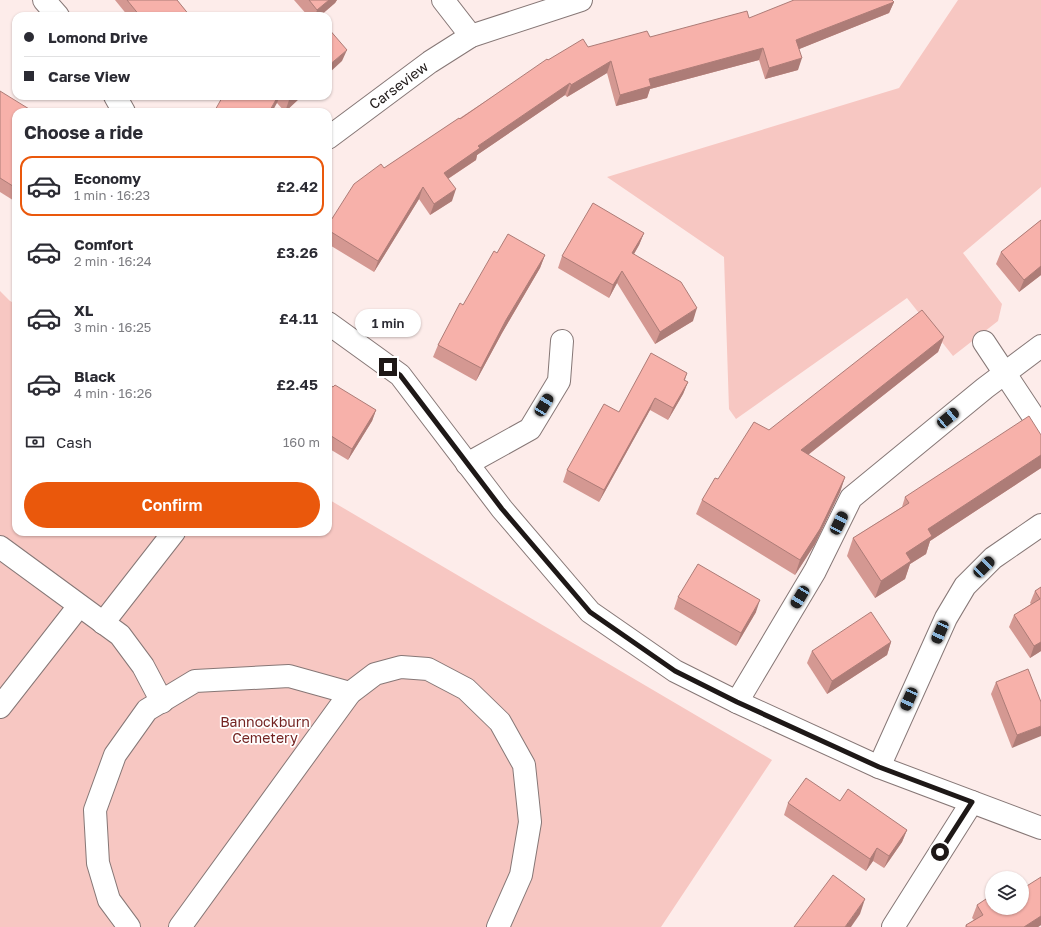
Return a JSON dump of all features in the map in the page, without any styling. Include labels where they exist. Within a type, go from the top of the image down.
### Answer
[{"type":"street","points":[[44,0],[54,12]]},
{"type":"street","points":[[443,0],[471,36]]},
{"type":"street","name":"Carseview","points":[[332,135],[430,62],[471,36],[581,0]]},
{"type":"street","points":[[332,326],[400,375],[502,509],[590,612],[675,671],[737,702],[879,767],[1041,828]]},
{"type":"street","points":[[467,464],[530,429],[559,381],[562,341]]},
{"type":"street","points":[[984,342],[1041,428]]},
{"type":"street","points":[[737,702],[815,571],[852,498],[984,388],[1041,346]]},
{"type":"street","points":[[879,767],[946,618],[965,586],[993,558],[1041,525]]},
{"type":"street","points":[[103,623],[171,536]]},
{"type":"street","points":[[0,547],[120,635],[143,666],[162,702]]},
{"type":"street","points":[[0,707],[79,606]]},
{"type":"street","points":[[180,927],[350,693],[375,674],[401,667],[428,669],[466,689],[500,722],[524,765],[530,822],[521,875],[498,927]]},
{"type":"street","points":[[129,927],[109,900],[98,863],[95,810],[115,755],[147,710],[196,681],[289,676],[350,693]]},
{"type":"street","points":[[893,927],[972,802]]},
{"type":"green space","points":[[958,0],[1041,0],[1041,187],[963,253],[1002,304],[998,321],[953,356],[907,298],[736,419],[729,409],[724,257],[607,177],[899,88]]},
{"type":"green space","name":"Bannockburn Cemetery","points":[[0,291],[12,302],[12,536],[332,536],[332,501],[772,760],[661,927],[0,927]]},
{"type":"building","points":[[127,0],[177,0],[187,12],[137,12]]},
{"type":"building","points":[[309,0],[329,0],[317,10]]},
{"type":"building","points":[[794,0],[892,0],[894,2],[796,40],[802,58],[769,68],[763,48],[649,79],[651,86],[620,95],[611,61],[571,85],[570,83],[478,146],[480,148],[444,173],[456,189],[434,204],[423,187],[378,261],[332,232],[332,219],[354,184],[381,164],[384,168],[459,118],[460,119],[547,59],[548,60],[583,39],[588,47],[647,31],[650,37],[747,11],[749,18]]},
{"type":"building","points":[[332,33],[347,50],[332,63]]},
{"type":"building","points":[[0,91],[12,98],[12,100],[28,108],[12,108],[12,186],[0,178]]},
{"type":"building","points":[[221,100],[276,100],[271,108],[216,108]]},
{"type":"building","points":[[593,203],[644,233],[632,253],[681,282],[697,308],[660,332],[622,271],[613,285],[562,256]]},
{"type":"building","points":[[1041,220],[1041,266],[1024,280],[1001,252]]},
{"type":"building","points":[[508,234],[545,255],[506,320],[481,368],[438,345],[460,303],[463,305],[494,251],[497,253]]},
{"type":"building","points":[[922,310],[944,337],[801,450],[845,477],[820,529],[800,560],[702,500],[715,478],[718,479],[754,422],[769,430]]},
{"type":"building","points":[[651,353],[687,373],[684,380],[688,382],[673,408],[655,398],[604,490],[567,470],[604,404],[619,412]]},
{"type":"building","points":[[335,385],[376,410],[352,449],[332,436],[332,386]]},
{"type":"building","points":[[1029,416],[1041,435],[1041,455],[928,529],[932,536],[906,553],[911,561],[881,581],[853,538],[909,503],[905,497]]},
{"type":"building","points":[[698,564],[760,600],[741,633],[678,597]]},
{"type":"building","points":[[1041,587],[1041,642],[1034,646],[1014,615],[1040,599],[1035,591]]},
{"type":"building","points":[[871,612],[891,642],[832,681],[812,651]]},
{"type":"building","points":[[1028,669],[1041,702],[1041,726],[1017,735],[996,682]]},
{"type":"building","points":[[806,778],[840,801],[848,789],[907,830],[889,856],[877,848],[870,859],[788,803]]},
{"type":"building","points":[[833,875],[865,899],[845,927],[794,927]]},
{"type":"building","points":[[1041,877],[1041,916],[1024,927],[967,927],[966,925],[983,915],[977,905],[985,900],[985,915],[1029,915],[1029,885]]},
{"type":"route","points":[[388,367],[400,375],[502,509],[590,612],[675,671],[737,702],[879,767],[972,802],[940,852]]}]
